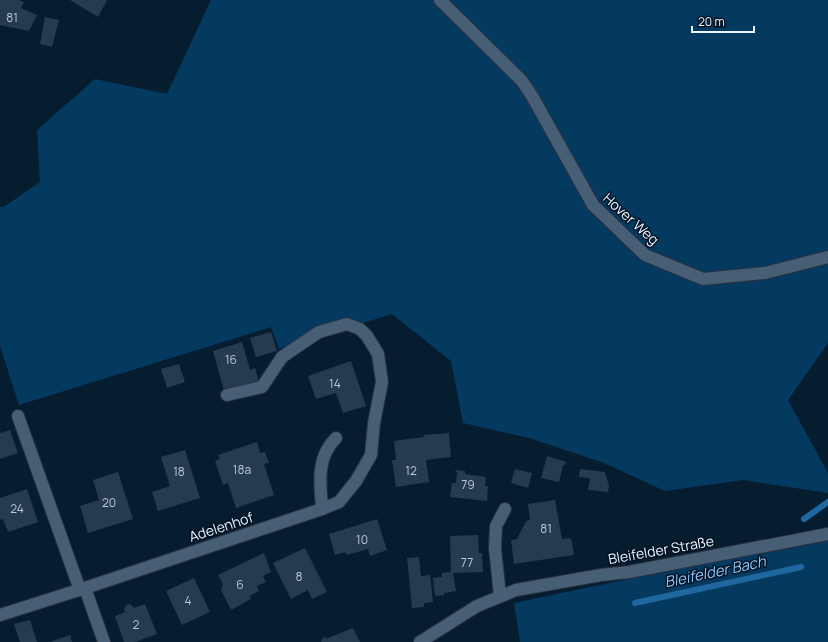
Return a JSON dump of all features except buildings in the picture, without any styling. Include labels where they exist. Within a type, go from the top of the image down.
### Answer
[{"type":"street","name":"Hover Weg","points":[[440,0],[522,81],[532,96],[593,205],[645,255],[703,278],[765,273],[828,257]]},
{"type":"street","name":"Adelenhof","points":[[0,615],[83,589],[339,502],[356,481],[371,455],[374,423],[382,382],[378,354],[367,336],[360,329],[347,324],[319,332],[282,357],[262,387],[227,395]]},
{"type":"street","points":[[18,416],[104,642]]},
{"type":"street","points":[[322,509],[320,482],[322,465],[327,450],[336,438]]},
{"type":"street","points":[[500,596],[495,548],[496,526],[504,509]]},
{"type":"street","name":"Bleifelder Straße","points":[[420,642],[477,606],[516,590],[601,575],[629,572],[828,534]]},
{"type":"shaded area","points":[[211,0],[828,0],[828,343],[788,400],[828,473],[828,493],[743,480],[665,491],[604,463],[529,438],[463,423],[451,361],[392,314],[279,349],[271,327],[19,405],[0,346],[0,207],[5,206],[40,182],[37,130],[95,79],[167,94]]},
{"type":"shaded area","points":[[828,537],[828,642],[520,642],[514,603]]},
{"type":"waterway","name":"Bleifelder Bach","points":[[804,519],[828,502]]},
{"type":"waterway","name":"Bleifelder Bach","points":[[635,603],[801,567]]}]
